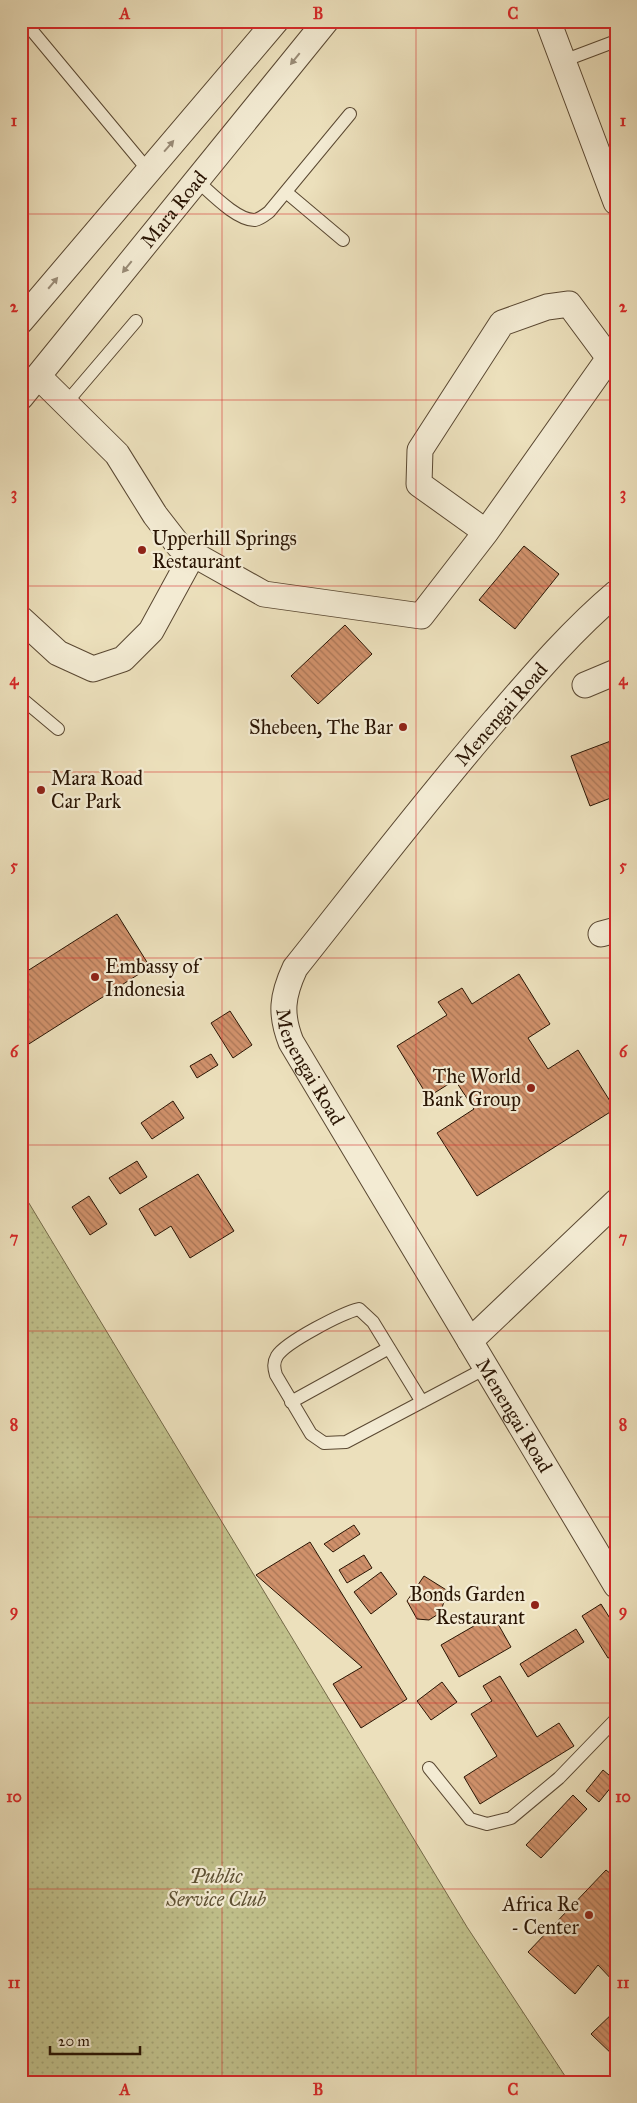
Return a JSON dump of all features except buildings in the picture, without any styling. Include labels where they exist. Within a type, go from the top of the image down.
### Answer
[{"type":"street","points":[[21,320],[276,21]]},
{"type":"street","name":"Mara Road","points":[[21,397],[326,21]]},
{"type":"street","points":[[548,21],[616,202]]},
{"type":"street","points":[[39,377],[117,454],[155,515],[179,546],[264,594],[421,616],[486,532],[609,358],[569,304],[548,307],[502,323],[420,450],[419,484],[486,532]]},
{"type":"street","points":[[21,619],[58,653],[93,669],[124,659],[151,631],[193,554]]},
{"type":"street","name":"Menengai Road","points":[[616,593],[593,612],[527,683],[457,765],[295,968],[287,985],[283,1023],[291,1042],[616,1585]]},
{"type":"street","points":[[585,685],[616,672]]},
{"type":"street","points":[[470,1341],[616,1202]]},
{"type":"lane","points":[[24,21],[148,170]]},
{"type":"lane","points":[[562,61],[616,41]]},
{"type":"lane","points":[[196,180],[245,219],[258,220],[269,212],[350,114]]},
{"type":"lane","points":[[286,192],[343,240]]},
{"type":"lane","points":[[66,403],[136,321]]},
{"type":"lane","points":[[21,698],[58,729]]},
{"type":"lane","points":[[422,1402],[366,1314],[359,1309],[347,1312],[288,1345],[278,1355],[273,1365],[276,1375],[311,1434],[324,1443],[346,1442],[422,1402],[486,1368]]},
{"type":"lane","points":[[291,1402],[389,1348]]},
{"type":"lane","points":[[429,1768],[470,1819],[487,1824],[511,1818],[559,1778],[616,1719]]},
{"type":"green space","name":"Public Service Club","points":[[21,1190],[467,1927],[569,2082],[21,2082]]},
{"type":"place","name":"Upperhill Springs Restaurant","points":[[142,550]]},
{"type":"place","name":"Shebeen, The Bar","points":[[403,727]]},
{"type":"place","name":"Mara Road Car Park","points":[[41,790]]},
{"type":"place","name":"Embassy of Indonesia","points":[[95,977]]},
{"type":"place","name":"The World Bank Group","points":[[531,1088]]},
{"type":"place","name":"Bonds Garden Restaurant","points":[[535,1605]]},
{"type":"place","name":"Africa Re - Center","points":[[589,1915]]}]
